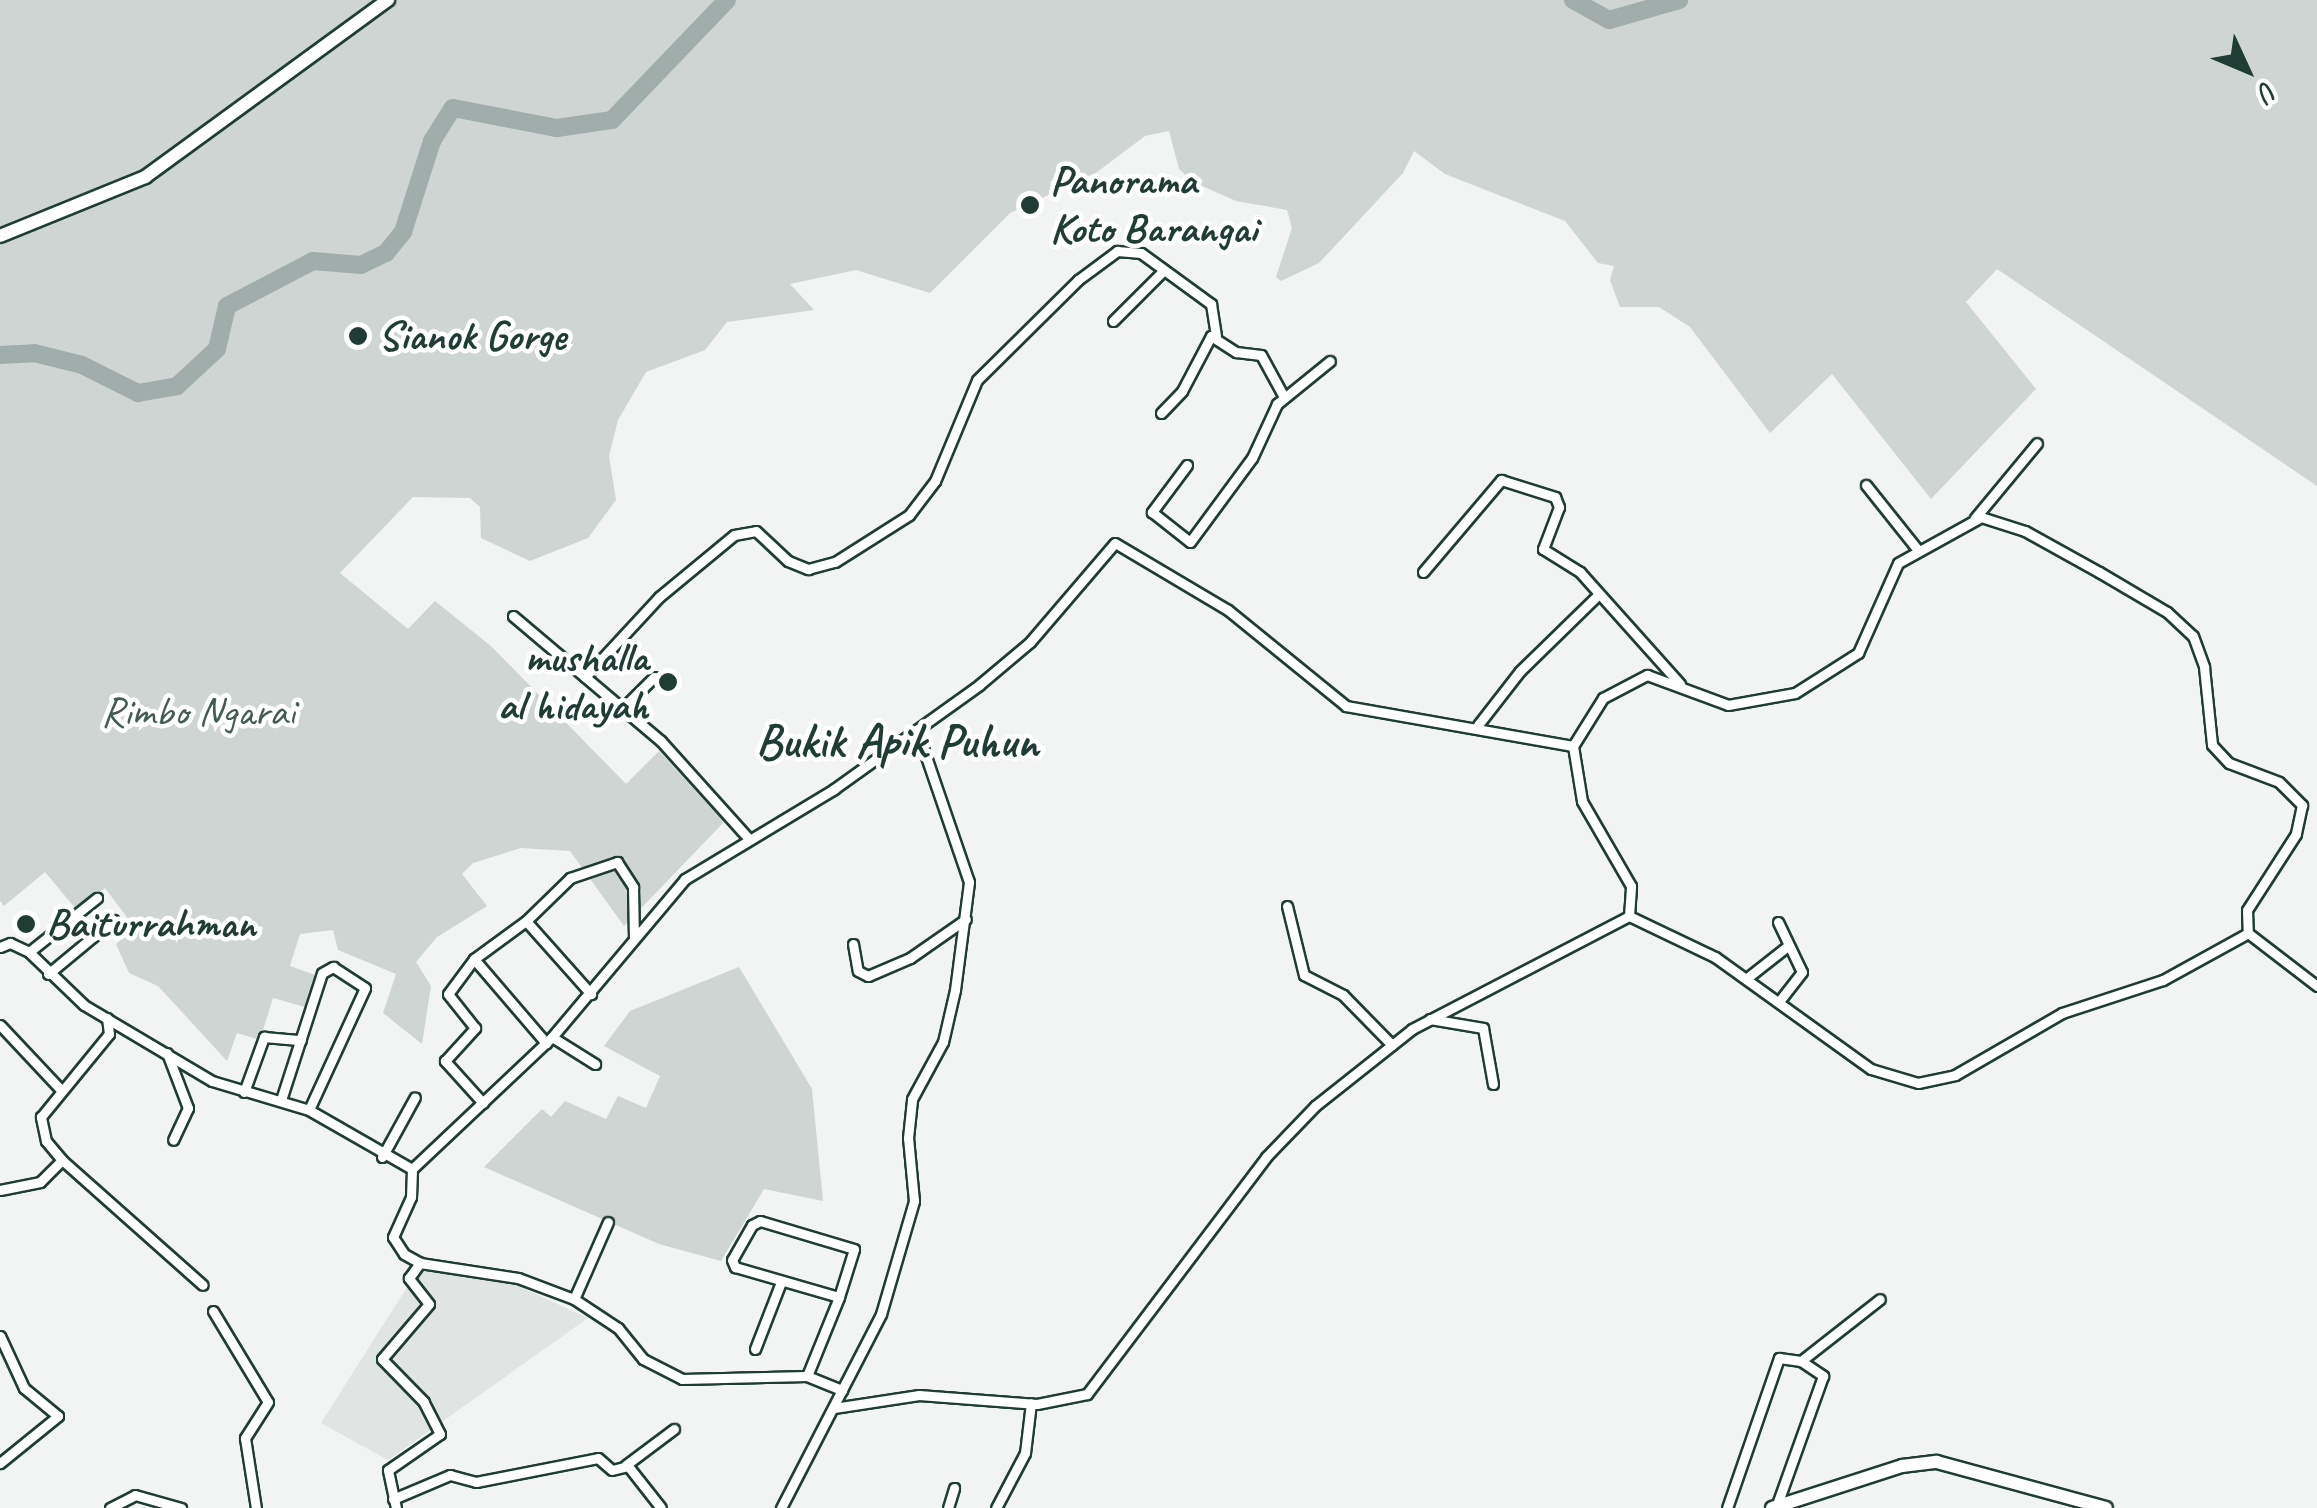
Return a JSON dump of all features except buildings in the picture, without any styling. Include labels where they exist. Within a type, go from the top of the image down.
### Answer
[{"type":"main road","points":[[0,236],[145,178],[388,0]]},
{"type":"main road","points":[[1774,1507],[1806,1503],[1902,1466],[1936,1462],[2106,1508]]},
{"type":"street","points":[[585,677],[659,597],[734,535],[756,530],[788,561],[808,569],[834,562],[909,515],[934,481],[977,380],[1007,347],[1117,251],[1133,249],[1211,304],[1216,336],[1236,352],[1261,355],[1284,396]]},
{"type":"street","points":[[1114,321],[1164,270]]},
{"type":"street","points":[[1161,412],[1216,336]]},
{"type":"street","points":[[1187,465],[1152,512],[1190,542],[1252,458],[1284,396],[1330,361]]},
{"type":"street","points":[[1629,916],[1630,886],[1582,800],[1573,746],[1602,698],[1634,678],[1661,678],[1689,693],[1728,705],[1772,701],[1844,667],[1866,642],[1886,582],[1917,549],[1973,520],[2037,443]]},
{"type":"street","points":[[1423,572],[1496,484],[1509,478],[1559,501],[1541,544],[1598,595],[1689,693]]},
{"type":"street","points":[[1866,485],[1917,549]]},
{"type":"street","points":[[1973,520],[1995,519],[2025,531],[2167,612],[2193,636],[2204,667],[2212,745],[2229,763],[2278,782],[2302,805],[2296,834],[2247,910],[2248,933],[2317,986]]},
{"type":"street","points":[[842,1390],[807,1376],[682,1379],[642,1359],[618,1328],[574,1298],[518,1278],[420,1263],[393,1237],[411,1197],[412,1169],[549,1040],[685,878],[918,733],[1030,642],[1115,542],[1228,610],[1346,706],[1478,725],[1573,746]]},
{"type":"street","points":[[1478,725],[1520,671],[1598,595]]},
{"type":"street","points":[[513,616],[692,771],[748,838]]},
{"type":"street","points":[[623,708],[654,677]]},
{"type":"street","points":[[781,1508],[881,1314],[904,1240],[915,1187],[908,1118],[920,1080],[943,1042],[966,919],[965,859],[918,733]]},
{"type":"street","points":[[483,1103],[445,1061],[475,1028],[448,994],[474,958],[526,921],[570,878],[617,862],[633,887],[634,938]]},
{"type":"street","points":[[29,952],[98,898]]},
{"type":"street","points":[[1287,906],[1304,976],[1342,995],[1392,1045]]},
{"type":"street","points":[[834,1408],[940,1394],[1030,1403],[1074,1398],[1097,1384],[1152,1300],[1266,1156],[1315,1106],[1430,1018],[1629,916],[1676,934],[1747,978],[1871,1069],[1936,1082],[2062,1013],[2163,980],[2248,933]]},
{"type":"street","points":[[853,944],[858,972],[868,976],[910,958],[966,919]]},
{"type":"street","points":[[48,974],[113,920]]},
{"type":"street","points":[[526,921],[590,994]]},
{"type":"street","points":[[1778,922],[1802,972],[1779,1001]]},
{"type":"street","points":[[0,947],[10,943],[29,952],[48,974],[106,1018],[166,1050],[212,1082],[310,1110],[382,1157],[412,1169]]},
{"type":"street","points":[[1747,978],[1790,944]]},
{"type":"street","points":[[474,958],[549,1040],[595,1064]]},
{"type":"street","points":[[282,1100],[325,969],[362,981],[364,991],[310,1110]]},
{"type":"street","points":[[106,1018],[109,1034]]},
{"type":"street","points":[[1430,1018],[1483,1028],[1493,1084]]},
{"type":"street","points":[[0,1025],[60,1089]]},
{"type":"street","points":[[118,1025],[60,1089],[41,1117],[46,1141],[62,1160],[203,1285]]},
{"type":"street","points":[[244,1092],[264,1037],[301,1040]]},
{"type":"street","points":[[166,1050],[188,1108],[174,1140]]},
{"type":"street","points":[[382,1157],[415,1097]]},
{"type":"street","points":[[0,1190],[40,1182],[62,1160]]},
{"type":"street","points":[[574,1298],[608,1222]]},
{"type":"street","points":[[807,1376],[839,1297],[854,1254],[851,1245],[756,1222],[732,1264],[839,1297]]},
{"type":"street","points":[[420,1263],[409,1278],[429,1304],[382,1358],[424,1402],[440,1434],[388,1470],[394,1504],[450,1475],[470,1483],[598,1458],[612,1470],[626,1465],[674,1429]]},
{"type":"street","points":[[755,1350],[781,1282]]},
{"type":"street","points":[[1801,1361],[1880,1299]]},
{"type":"street","points":[[214,1311],[268,1402],[245,1438],[256,1508]]},
{"type":"street","points":[[0,1336],[24,1388],[58,1416],[0,1463]]},
{"type":"street","points":[[1727,1508],[1773,1364],[1801,1361],[1819,1369],[1823,1381],[1774,1507]]},
{"type":"street","points":[[996,1508],[1028,1442],[1030,1403]]},
{"type":"street","points":[[626,1465],[661,1508]]},
{"type":"street","points":[[948,1508],[954,1488]]},
{"type":"street","points":[[110,1508],[135,1495],[182,1508]]},
{"type":"shaded area","points":[[418,1270],[507,1281],[588,1318],[388,1460],[321,1423]]},
{"type":"green space","name":"Rimbo Ngarai","points":[[0,0],[2317,0],[2317,486],[1997,269],[1966,302],[2036,389],[1931,499],[1832,374],[1770,433],[1690,327],[1659,307],[1620,307],[1610,280],[1614,266],[1598,263],[1565,221],[1445,174],[1414,151],[1403,173],[1319,263],[1281,281],[1276,277],[1292,228],[1287,210],[1236,201],[1193,182],[1179,169],[1169,131],[1145,136],[1097,172],[1010,213],[930,293],[856,270],[790,284],[814,310],[727,322],[705,350],[646,372],[618,420],[609,456],[616,500],[588,538],[530,561],[481,538],[480,507],[470,498],[413,497],[340,573],[408,629],[435,601],[492,647],[626,784],[659,751],[724,822],[624,926],[570,851],[521,848],[473,863],[462,874],[487,906],[437,937],[416,962],[431,986],[422,1044],[383,1013],[396,974],[338,950],[333,930],[300,934],[290,966],[315,975],[305,1007],[273,998],[260,1040],[237,1033],[227,1061],[158,986],[129,973],[116,944],[135,928],[105,888],[76,909],[45,872],[4,906],[0,901]]},
{"type":"green space","points":[[739,967],[812,1089],[823,1201],[764,1189],[721,1261],[659,1244],[484,1167],[542,1109],[551,1117],[565,1101],[606,1119],[618,1096],[646,1108],[660,1076],[604,1046],[630,1011]]},
{"type":"waterway","points":[[0,355],[34,353],[82,365],[138,393],[177,386],[217,349],[227,306],[313,261],[361,265],[386,253],[403,232],[432,141],[453,108],[557,128],[612,120],[727,0]]},
{"type":"waterway","points":[[1573,0],[1609,20],[1679,0]]},
{"type":"place","name":"Panorama Koto Barangai","points":[[1030,205]]},
{"type":"place","name":"Sianok Gorge","points":[[358,336]]},
{"type":"place","name":"mushalla al hidayah","points":[[668,682]]},
{"type":"place","name":"Baiturrahman","points":[[26,924]]},
{"type":"district","name":"Bukik Apik Puhun","points":[[897,742]]}]
